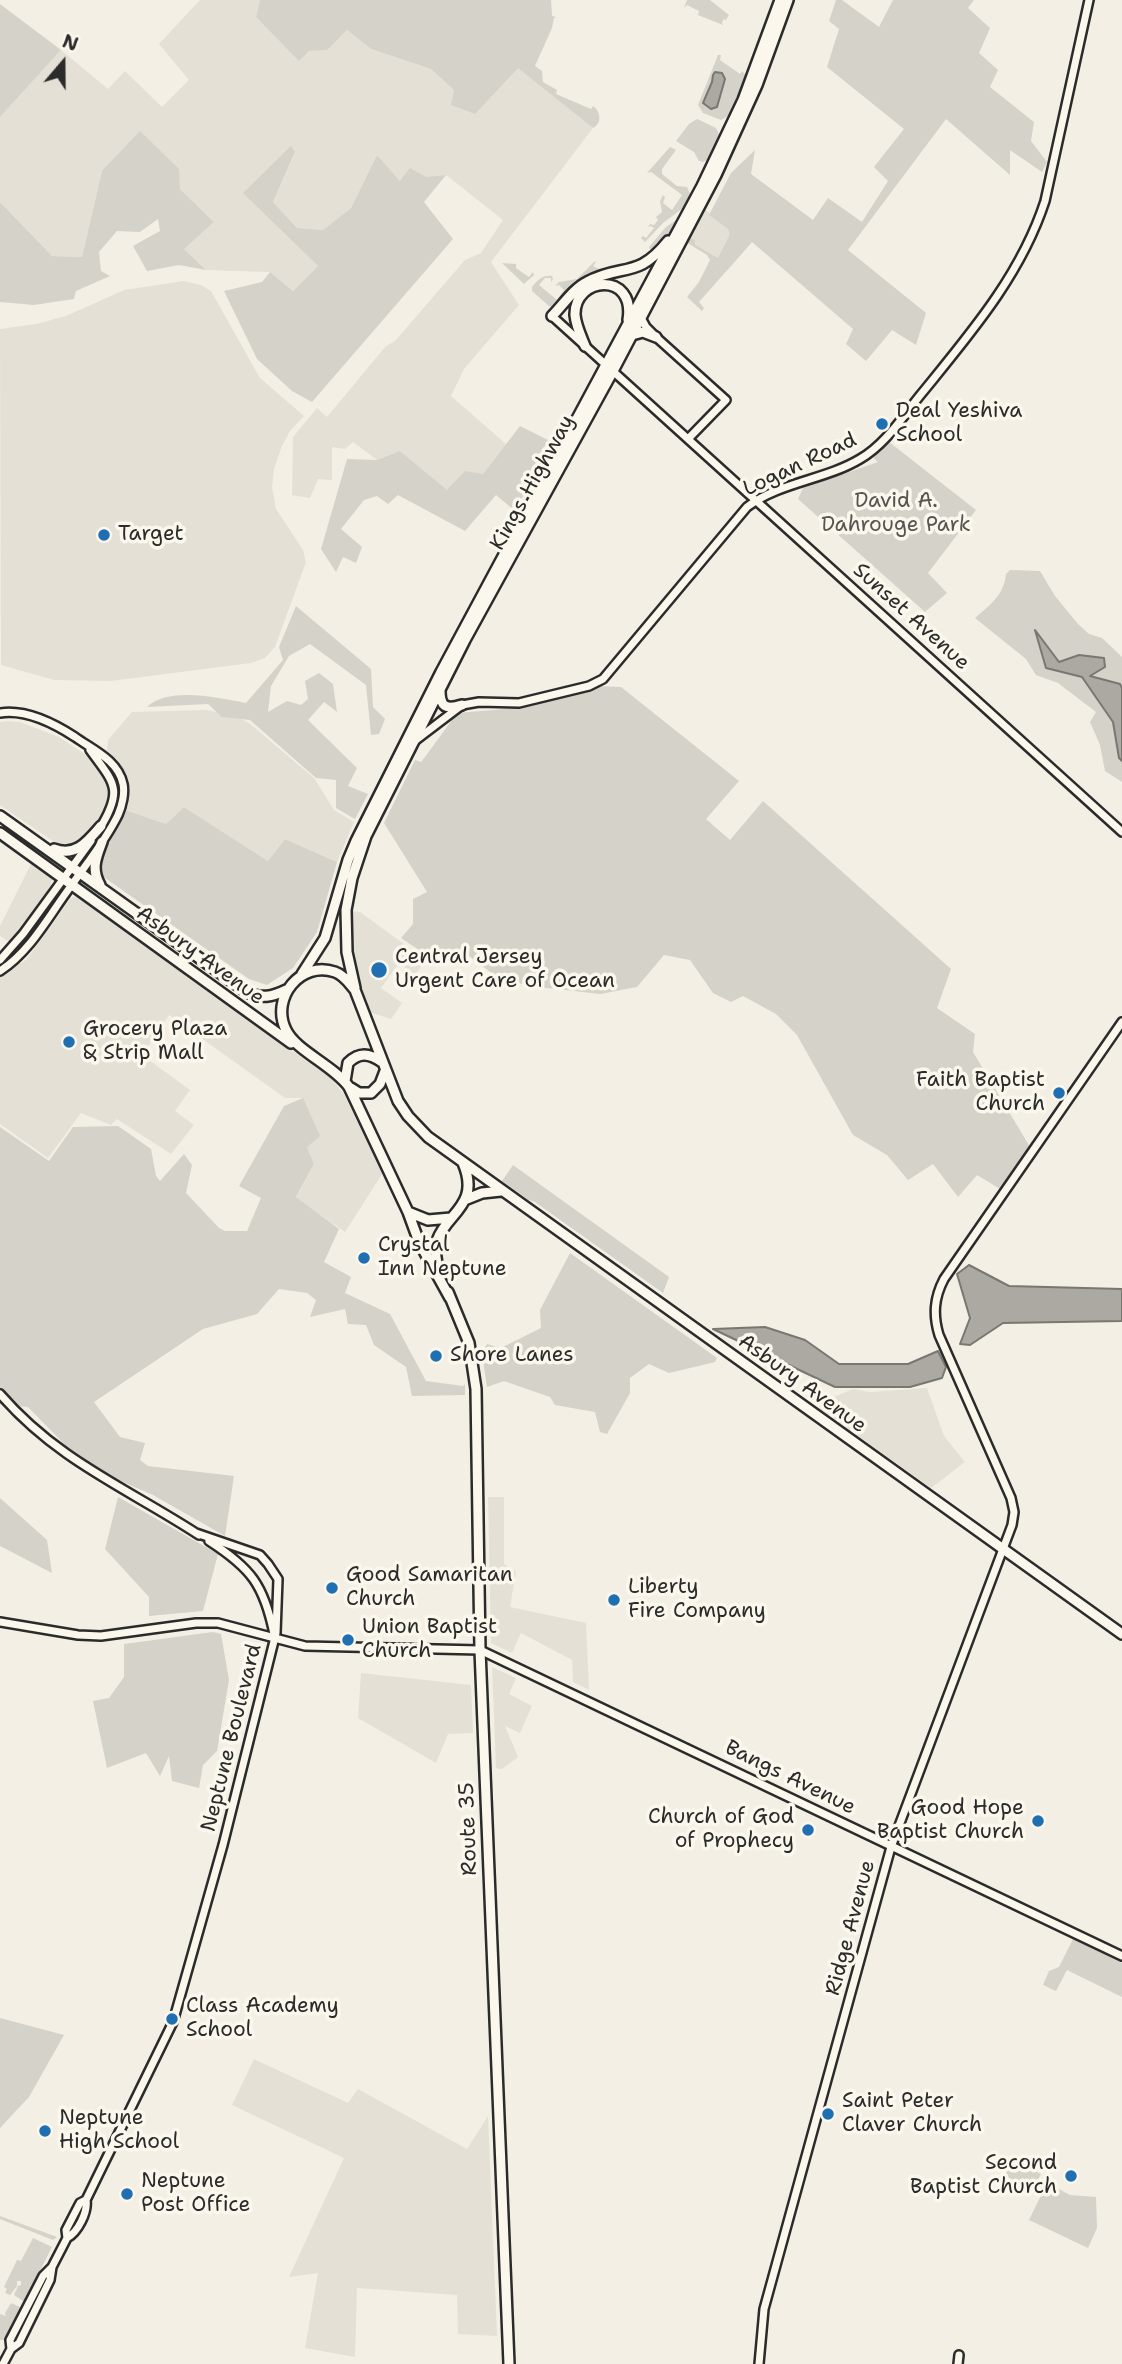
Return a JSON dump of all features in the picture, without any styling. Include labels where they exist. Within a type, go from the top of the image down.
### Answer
[{"type":"main road","name":"Kings Highway","points":[[383,1066],[355,990],[346,952],[346,910],[352,878],[366,836],[440,688],[610,368],[628,325],[714,163],[740,108],[780,0]]},
{"type":"main road","name":"Kings Highway","points":[[286,990],[302,974],[325,939],[348,860],[441,671],[610,368],[632,335],[736,134],[762,73],[788,0]]},
{"type":"main road","points":[[552,316],[588,281],[645,265],[658,254],[680,226]]},
{"type":"main road","points":[[585,346],[576,324],[575,310],[580,297],[591,287],[608,285],[624,292],[630,304],[628,325]]},
{"type":"main road","points":[[632,335],[643,332],[656,337]]},
{"type":"main road","points":[[440,688],[440,701],[443,706],[448,708],[462,705]]},
{"type":"main road","points":[[0,810],[11,823]]},
{"type":"main road","name":"Asbury Avenue","points":[[0,816],[247,992],[259,997],[270,997],[286,990]]},
{"type":"main road","points":[[40,843],[63,852],[72,851],[85,845],[101,827]]},
{"type":"main road","name":"Asbury Avenue","points":[[0,833],[326,1068],[342,1084],[365,1121]]},
{"type":"main road","points":[[102,842],[94,871],[103,889]]},
{"type":"main road","points":[[302,974],[316,971],[334,972],[343,976],[355,990]]},
{"type":"main road","points":[[286,990],[281,1011],[286,1030],[297,1043],[328,1065],[347,1084],[359,1093],[371,1093],[380,1084],[383,1066],[370,1055],[357,1055],[348,1063],[347,1084],[425,1254],[450,1298]]},
{"type":"main road","name":"Asbury Avenue","points":[[383,1066],[398,1101],[414,1124],[436,1144],[1122,1633]]},
{"type":"main road","points":[[462,1161],[469,1180],[467,1199]]},
{"type":"main road","points":[[450,1298],[434,1254],[436,1242],[467,1199],[482,1193],[501,1191]]},
{"type":"main road","points":[[408,1212],[431,1221],[451,1218]]},
{"type":"main road","name":"Route 35","points":[[450,1298],[465,1331],[475,1374],[480,1650],[509,2364]]},
{"type":"street","name":"Logan Road","points":[[462,705],[479,702],[519,702],[589,686],[603,679],[732,523],[756,500],[841,469],[881,444],[999,296],[1036,223],[1045,201],[1090,0]]},
{"type":"street","name":"Sunset Avenue","points":[[552,316],[1122,832]]},
{"type":"street","points":[[641,317],[656,337],[726,400],[688,439]]},
{"type":"street","points":[[411,745],[462,705]]},
{"type":"street","points":[[0,713],[21,714],[43,720],[105,756],[117,769],[123,783],[119,813],[102,842],[76,869]]},
{"type":"street","points":[[0,971],[26,949],[111,810],[114,793],[110,774],[89,748]]},
{"type":"street","points":[[0,960],[67,882]]},
{"type":"street","points":[[0,971],[9,960],[9,951]]},
{"type":"street","name":"Ridge Avenue","points":[[759,2364],[764,2309],[891,1847],[1012,1525],[1013,1504],[939,1335],[934,1306],[942,1284],[1122,1022]]},
{"type":"street","name":"Neptune Boulevard","points":[[0,1394],[34,1429],[74,1461],[233,1557],[250,1575],[265,1599],[275,1638],[223,1845],[173,2022],[86,2200],[87,2206],[74,2234],[67,2238],[52,2267],[43,2276],[10,2340],[11,2349],[3,2364]]},
{"type":"street","points":[[197,1533],[260,1555],[278,1579],[275,1638]]},
{"type":"street","points":[[0,1622],[78,1635],[101,1636],[195,1623],[218,1623],[305,1646],[480,1650]]},
{"type":"street","name":"Bangs Avenue","points":[[480,1650],[1122,1956]]},
{"type":"street","points":[[958,2364],[959,2355]]},
{"type":"shaded area","points":[[200,0],[260,0],[256,17],[299,60],[309,51],[327,49],[347,30],[371,49],[431,69],[454,90],[518,67],[593,128],[491,262],[519,305],[464,369],[451,396],[506,444],[483,474],[447,491],[400,451],[377,460],[353,442],[345,449],[332,447],[332,480],[318,479],[310,498],[292,495],[293,437],[317,408],[327,417],[385,347],[396,340],[465,260],[481,253],[503,220],[446,175],[400,181],[377,155],[351,208],[323,230],[297,228],[273,202],[295,153],[244,193],[318,266],[293,291],[270,272],[206,270],[184,249],[214,222],[180,189],[102,171],[82,257],[52,256],[0,202],[0,117],[61,50],[108,89],[125,71],[162,107],[189,80],[159,44]]},
{"type":"shaded area","points":[[715,72],[722,73],[725,79],[717,107],[711,109],[703,103]]},
{"type":"shaded area","points":[[704,209],[752,242],[726,272],[708,255],[686,242]]},
{"type":"shaded area","points":[[184,281],[201,285],[211,291],[260,378],[304,416],[290,431],[274,469],[272,487],[276,509],[303,550],[306,562],[275,647],[265,658],[251,663],[111,681],[54,680],[1,665],[0,329],[66,316],[124,290]]},
{"type":"shaded area","points":[[1035,630],[1059,662],[1079,655],[1104,658],[1105,667],[1090,676],[1120,684],[1122,688],[1122,761],[1119,758],[1113,722],[1082,677],[1046,668]]},
{"type":"shaded area","points":[[206,710],[233,715],[249,723],[314,778],[334,810],[354,822],[337,862],[285,839],[268,861],[184,807],[166,824],[125,810],[130,789],[125,774],[107,750],[108,740],[132,712]]},
{"type":"shaded area","points":[[0,722],[20,722],[59,737],[86,755],[107,775],[111,793],[108,809],[79,845],[63,848],[0,805]]},
{"type":"shaded area","points":[[32,862],[52,877],[51,885],[11,943],[0,936],[0,926]]},
{"type":"shaded area","points":[[75,896],[331,1078],[343,1093],[384,1171],[345,1232],[296,1198],[314,1164],[307,1147],[303,1098],[285,1098],[169,1015],[142,1055],[190,1090],[175,1111],[194,1125],[171,1154],[117,1119],[111,1125],[81,1113],[48,1158],[0,1124],[0,977],[27,959],[70,899]]},
{"type":"shaded area","points":[[351,911],[360,912],[426,960],[415,975],[399,963],[381,988],[402,1003],[391,1019],[369,1012],[361,993],[353,962]]},
{"type":"shaded area","points":[[969,1265],[1009,1286],[1122,1289],[1122,1321],[1003,1323],[970,1345],[960,1344],[970,1318],[957,1274]]},
{"type":"shaded area","points":[[765,1327],[805,1340],[839,1364],[908,1364],[938,1351],[946,1367],[942,1378],[910,1387],[835,1387],[713,1329]]},
{"type":"shaded area","points":[[927,1388],[944,1436],[965,1462],[931,1488],[820,1409],[829,1399],[853,1389],[870,1392]]},
{"type":"shaded area","points":[[488,1497],[504,1497],[504,1564],[516,1571],[510,1607],[586,1623],[589,1690],[573,1682],[572,1660],[521,1633],[512,1653],[491,1643]]},
{"type":"shaded area","points":[[492,1667],[516,1678],[509,1694],[532,1706],[520,1733],[505,1726],[518,1757],[502,1769],[496,1768]]},
{"type":"shaded area","points":[[361,1673],[471,1685],[473,1733],[448,1734],[436,1763],[358,1718]]},
{"type":"shaded area","points":[[254,2059],[348,2103],[358,2089],[467,2149],[488,2116],[497,2336],[458,2334],[457,2295],[357,2288],[355,2357],[305,2348],[318,2273],[289,2277],[344,2158],[232,2105]]},
{"type":"green space","points":[[260,0],[551,0],[552,16],[556,17],[535,66],[542,71],[543,82],[557,90],[556,94],[591,109],[593,106],[598,111],[599,121],[593,128],[518,68],[475,114],[451,105],[454,90],[431,69],[371,49],[347,30],[327,50],[309,51],[299,61],[256,17]]},
{"type":"green space","points":[[687,0],[710,0],[729,15],[722,22],[723,25],[698,15],[699,11],[687,5],[684,8]]},
{"type":"green space","points":[[836,0],[842,0],[879,27],[893,0],[974,0],[968,8],[990,28],[979,53],[998,70],[990,87],[1034,122],[1031,141],[1047,162],[1042,172],[1010,150],[1010,175],[946,119],[848,250],[926,313],[916,345],[892,330],[866,361],[846,344],[853,329],[752,242],[699,302],[704,308],[702,311],[687,297],[699,282],[710,260],[707,255],[686,242],[690,238],[695,240],[695,245],[718,258],[730,234],[728,229],[709,215],[731,173],[755,150],[751,174],[813,220],[828,198],[862,222],[888,181],[874,167],[904,129],[827,67],[839,29],[829,21]]},
{"type":"green space","points":[[0,4],[61,50],[0,117]]},
{"type":"green space","points":[[718,55],[721,55],[720,60],[747,76],[731,114],[721,120],[703,113],[698,105]]},
{"type":"green space","points":[[697,119],[716,128],[720,136],[710,159],[703,162],[699,161],[694,152],[676,141],[689,124]]},
{"type":"green space","points":[[140,131],[179,169],[180,189],[214,222],[184,249],[206,270],[179,265],[147,271],[133,246],[160,231],[158,219],[140,232],[117,231],[99,252],[101,271],[110,276],[76,291],[74,299],[34,305],[0,302],[0,202],[52,256],[82,257],[102,171]]},
{"type":"green space","points":[[291,146],[295,152],[273,202],[297,228],[323,230],[351,208],[377,155],[400,181],[410,168],[426,177],[446,175],[424,202],[453,239],[312,402],[292,391],[257,359],[224,291],[262,282],[270,272],[293,291],[318,266],[243,193]]},
{"type":"green space","points":[[670,147],[676,150],[662,169],[662,174],[677,186],[687,187],[691,196],[683,208],[663,223],[645,242],[641,238],[646,238],[654,228],[648,227],[650,224],[654,225],[658,220],[656,217],[662,212],[660,201],[663,195],[663,203],[672,210],[682,195],[651,172],[647,173]]},
{"type":"green space","points":[[679,218],[665,241],[649,258],[593,275],[554,308],[532,291],[532,287],[540,279],[552,276],[551,282],[551,278],[545,278],[539,285],[557,300],[564,290],[559,285],[555,286],[559,282],[577,279],[595,261],[593,266],[601,270],[640,260],[651,251],[649,247],[666,227]]},
{"type":"green space","points":[[502,263],[516,264],[516,268],[529,277],[533,272],[534,275],[524,284]]},
{"type":"green space","points":[[520,426],[552,442],[515,511],[496,495],[465,531],[398,495],[388,504],[377,496],[364,500],[341,529],[362,547],[356,563],[343,557],[336,572],[321,549],[347,459],[377,460],[400,451],[447,490],[465,471],[483,474]]},
{"type":"green space","name":"David A. Dahrouge Park","points":[[884,438],[976,510],[928,573],[947,593],[925,612],[798,499],[803,488],[878,462],[868,453]]},
{"type":"green space","points":[[1010,570],[1040,571],[1055,596],[1078,624],[1089,634],[1102,638],[1122,657],[1122,688],[1119,684],[1089,676],[1079,655],[1059,662],[1037,632],[1046,668],[1082,677],[1113,722],[1119,758],[1122,761],[1122,782],[1105,771],[1100,745],[1090,722],[1096,712],[1058,683],[1036,675],[1026,659],[975,618],[999,594]]},
{"type":"green space","points":[[296,606],[371,669],[373,707],[385,719],[379,734],[371,735],[366,685],[310,644],[289,656],[271,686],[268,712],[287,701],[301,705],[308,699],[305,681],[319,673],[333,684],[337,712],[324,702],[308,720],[357,768],[348,786],[368,794],[355,819],[336,808],[336,780],[316,778],[250,720],[222,717],[208,704],[147,707],[156,701],[181,695],[246,703],[283,660],[279,647]]},
{"type":"green space","points":[[597,686],[621,687],[739,781],[706,819],[730,840],[763,801],[951,969],[937,1008],[975,1034],[973,1052],[1033,1152],[1005,1192],[977,1175],[958,1197],[933,1164],[908,1180],[887,1155],[853,1135],[797,1035],[776,1014],[743,996],[731,1002],[713,993],[690,960],[664,955],[637,987],[600,994],[530,986],[498,978],[460,949],[434,960],[401,938],[413,924],[413,899],[427,892],[384,823],[415,760],[421,762],[457,713],[517,708],[518,702]]},
{"type":"green space","points":[[184,807],[268,861],[285,839],[337,862],[317,932],[293,968],[267,985],[249,979],[98,873],[96,867],[125,810],[166,824]]},
{"type":"green space","points":[[303,1098],[320,1136],[307,1147],[314,1164],[296,1197],[339,1229],[324,1262],[351,1277],[345,1293],[390,1314],[426,1381],[463,1386],[465,1384],[465,1395],[412,1396],[406,1367],[374,1345],[366,1325],[348,1324],[345,1309],[310,1317],[316,1300],[307,1293],[279,1289],[257,1314],[203,1329],[94,1402],[120,1437],[145,1443],[140,1460],[148,1466],[234,1476],[225,1536],[153,1495],[70,1459],[74,1454],[28,1407],[0,1404],[0,1127],[49,1161],[73,1127],[118,1126],[151,1149],[156,1176],[160,1181],[184,1154],[192,1165],[186,1193],[219,1228],[225,1231],[247,1231],[261,1198],[239,1186],[284,1106]]},
{"type":"green space","points":[[513,1165],[669,1277],[663,1293],[502,1181]]},
{"type":"green space","points":[[570,1253],[717,1358],[715,1362],[669,1373],[649,1364],[630,1378],[630,1393],[607,1434],[600,1432],[595,1412],[555,1405],[550,1397],[504,1381],[487,1387],[482,1354],[487,1344],[501,1348],[541,1328],[540,1310]]},
{"type":"green space","points":[[118,1497],[218,1554],[203,1611],[149,1616],[149,1597],[105,1549]]},
{"type":"green space","points":[[0,1498],[47,1540],[52,1573],[0,1546]]},
{"type":"green space","points":[[213,1632],[221,1634],[229,1680],[217,1751],[203,1765],[199,1788],[172,1781],[169,1756],[160,1776],[146,1753],[107,1768],[93,1701],[109,1698],[124,1677],[124,1644]]},
{"type":"green space","points":[[1073,1939],[1122,1963],[1122,1997],[1067,1970],[1056,1991],[1043,1985],[1049,1971],[1059,1967]]},
{"type":"green space","points":[[0,2018],[64,2035],[29,2097],[0,2128]]},
{"type":"green space","points":[[1014,2156],[1029,2164],[1028,2168],[1041,2174],[1033,2189],[1005,2176]]},
{"type":"green space","points":[[1047,2183],[1070,2195],[1096,2197],[1097,2228],[1088,2248],[1029,2220]]},
{"type":"green space","points":[[0,2216],[57,2237],[53,2240],[0,2219]]},
{"type":"green space","points":[[33,2238],[52,2247],[23,2301],[14,2295],[21,2281],[17,2281],[17,2286],[10,2295],[5,2293],[7,2289],[4,2287],[17,2260],[21,2261]]},
{"type":"green space","points":[[11,2303],[20,2307],[20,2310],[5,2340],[0,2340],[0,2314],[6,2316]]},
{"type":"place","name":"Deal Yeshiva School","points":[[882,424]]},
{"type":"place","name":"Target","points":[[104,535]]},
{"type":"place","name":"Central Jersey Urgent Care of Ocean","points":[[379,970]]},
{"type":"place","name":"Grocery Plaza & Strip Mall","points":[[69,1042]]},
{"type":"place","name":"Faith Baptist Church","points":[[1059,1093]]},
{"type":"place","name":"Crystal Inn Neptune","points":[[364,1258]]},
{"type":"place","name":"Shore Lanes","points":[[436,1356]]},
{"type":"place","name":"Good Samaritan Church","points":[[332,1588]]},
{"type":"place","name":"Liberty Fire Company","points":[[614,1600]]},
{"type":"place","name":"Union Baptist Church","points":[[348,1640]]},
{"type":"place","name":"Good Hope Baptist Church","points":[[1038,1821]]},
{"type":"place","name":"Church of God of Prophecy","points":[[808,1830]]},
{"type":"place","name":"Class Academy School","points":[[172,2019]]},
{"type":"place","name":"Saint Peter Claver Church","points":[[828,2114]]},
{"type":"place","name":"Neptune High School","points":[[45,2131]]},
{"type":"place","name":"Second Baptist Church","points":[[1071,2176]]},
{"type":"place","name":"Neptune Post Office","points":[[127,2194]]}]
